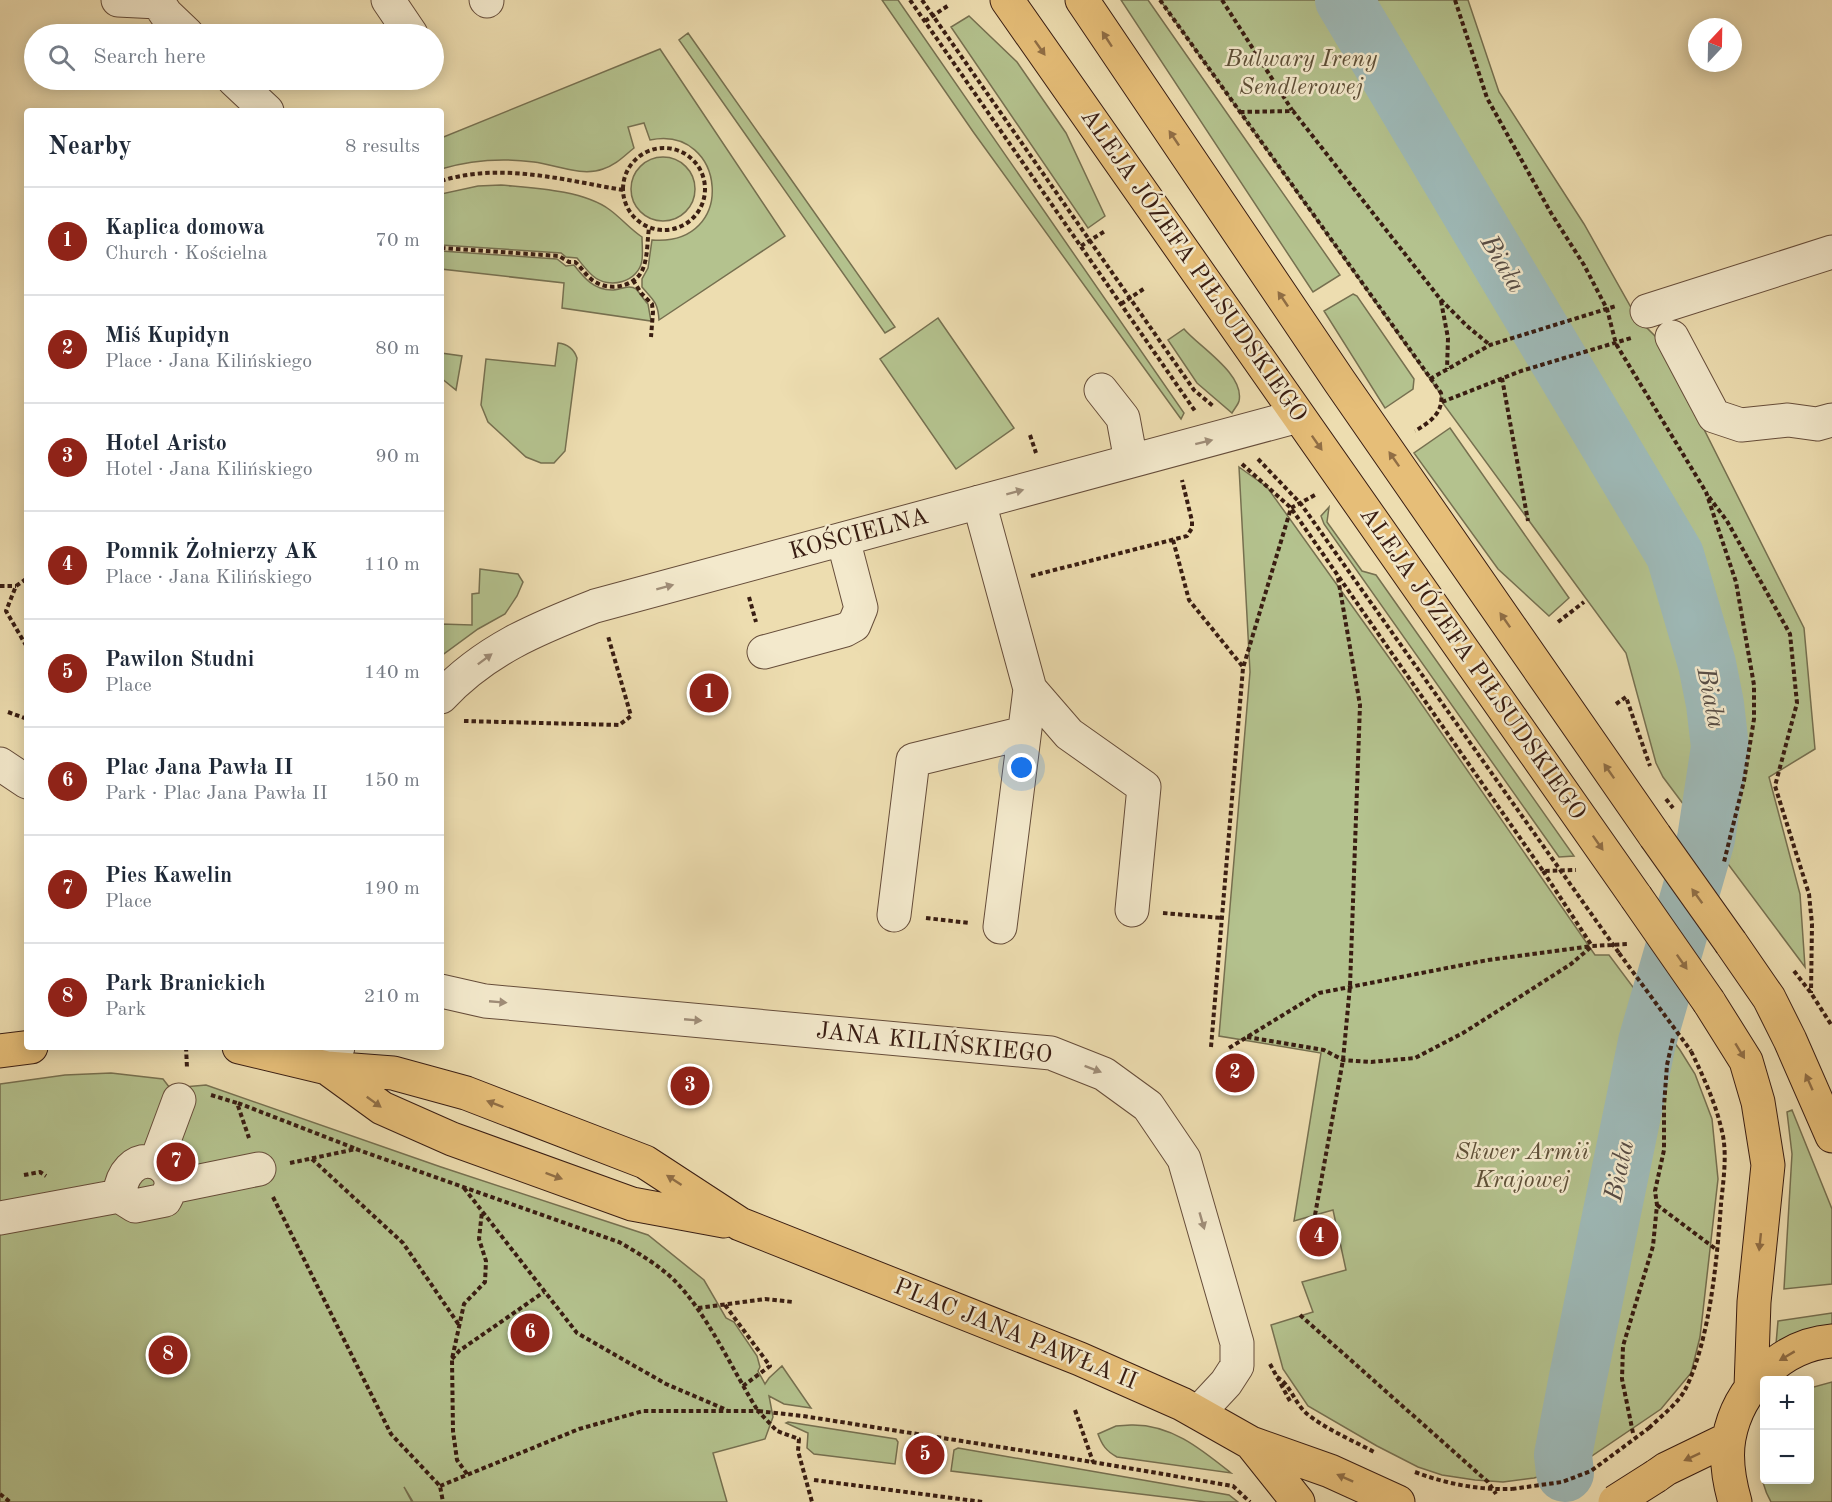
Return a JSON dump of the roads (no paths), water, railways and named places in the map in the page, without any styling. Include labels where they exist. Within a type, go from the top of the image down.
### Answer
[{"type":"main road","name":"ALEJA JÓZEFA PIŁSUDSKIEGO","points":[[1007,0],[1636,897],[1709,1002],[1746,1061],[1758,1102],[1768,1165],[1754,1302],[1751,1387]]},
{"type":"main road","points":[[1082,0],[1333,372],[1769,998],[1832,1136]]},
{"type":"main road","points":[[0,1051],[24,1048]]},
{"type":"main road","name":"PLAC JANA PAWŁA II","points":[[264,1050],[332,1058],[466,1093],[645,1162],[741,1224],[1080,1359],[1199,1413],[1251,1443],[1330,1471],[1398,1502]]},
{"type":"main road","name":"PLAC JANA PAWŁA II","points":[[332,1058],[382,1108],[452,1139],[632,1204],[741,1224]]},
{"type":"main road","points":[[1735,1502],[1727,1471],[1728,1439],[1736,1412],[1751,1387],[1771,1367],[1795,1352],[1822,1342],[1832,1341]]},
{"type":"main road","points":[[1615,1502],[1666,1469],[1728,1439]]},
{"type":"main road","name":"PLAC JANA PAWŁA II","points":[[1251,1443],[1298,1502]]},
{"type":"street","points":[[118,0],[159,1],[166,14],[176,24]]},
{"type":"street","points":[[388,0],[404,24]]},
{"type":"street","points":[[245,90],[264,108]]},
{"type":"street","points":[[1641,324],[1832,252]]},
{"type":"street","points":[[1672,337],[1714,416],[1741,425],[1788,420],[1817,424],[1832,420]]},
{"type":"street","points":[[1101,390],[1123,418],[1131,461]]},
{"type":"street","name":"KOŚCIELNA","points":[[444,694],[490,654],[510,642],[595,606],[1298,416]]},
{"type":"street","points":[[979,502],[1030,689],[1000,927]]},
{"type":"street","points":[[764,652],[845,630],[854,625],[861,608],[843,539]]},
{"type":"street","points":[[1030,689],[1069,734],[1144,787],[1132,910]]},
{"type":"street","points":[[894,915],[913,760],[1024,733]]},
{"type":"street","points":[[0,764],[24,780]]},
{"type":"street","points":[[0,780],[24,791]]},
{"type":"street","name":"JANA KILIŃSKIEGO","points":[[444,993],[485,1001],[1051,1053],[1104,1074],[1148,1106],[1184,1159],[1237,1343],[1237,1366],[1226,1383],[1199,1413]]},
{"type":"street","points":[[163,1175],[192,1097]]},
{"type":"street","points":[[0,1218],[119,1196],[121,1183],[126,1173],[134,1164],[146,1161],[163,1175],[259,1169]]},
{"type":"waterway","name":"Biała","points":[[1344,0],[1675,555],[1707,664],[1715,704],[1720,747],[1706,839],[1647,1042],[1563,1455],[1565,1473]]},
{"type":"place","name":"Kaplica domowa","points":[[709,693]]},
{"type":"place","name":"Miś Kupidyn","points":[[1235,1073]]},
{"type":"place","name":"Hotel Aristo","points":[[690,1086]]},
{"type":"place","name":"Pies Kawelin","points":[[176,1162]]},
{"type":"place","name":"Pomnik Żołnierzy AK","points":[[1319,1237]]},
{"type":"place","name":"Plac Jana Pawła II","points":[[530,1333]]},
{"type":"place","name":"Park Branickich","points":[[168,1355]]},
{"type":"place","name":"Pawilon Studni","points":[[925,1455]]},
{"type":"park label","name":"Bulwary Ireny Sendlerowej","points":[[1301,74]]},
{"type":"park label","name":"Skwer Armii Krajowej","points":[[1522,1167]]}]
